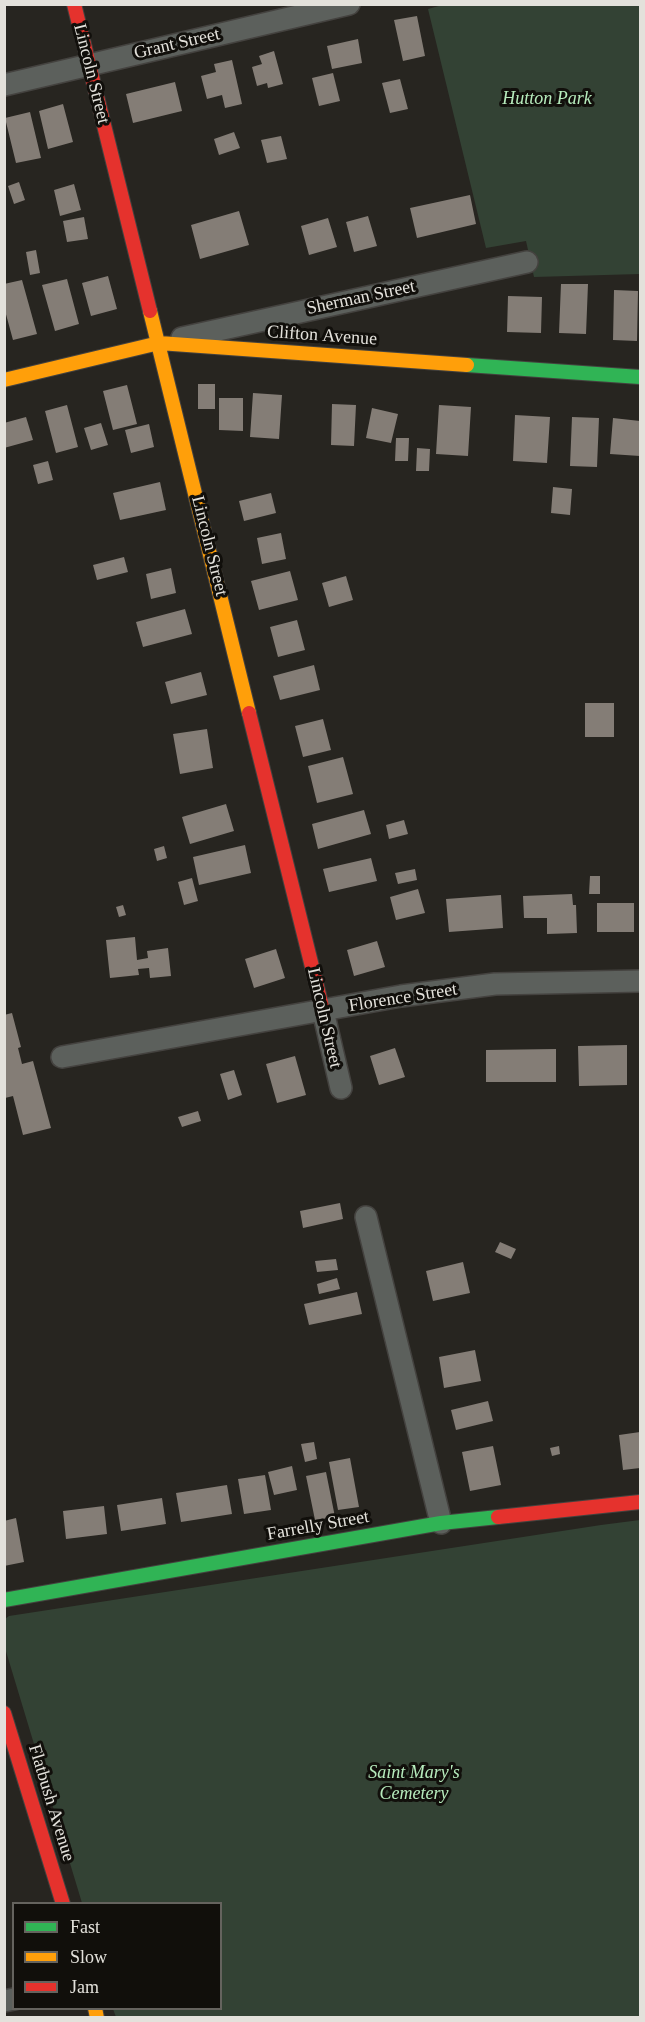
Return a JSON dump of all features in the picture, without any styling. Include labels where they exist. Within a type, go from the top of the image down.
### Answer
[{"type":"street","name":"Lincoln Street","points":[[74,4],[341,1088]]},
{"type":"street","name":"Grant Street","points":[[4,85],[349,4]]},
{"type":"street","name":"Sherman Street","points":[[159,343],[527,261]]},
{"type":"street","name":"Clifton Avenue","points":[[4,380],[159,343],[640,377]]},
{"type":"street","name":"Florence Street","points":[[62,1057],[401,996],[495,984],[640,981]]},
{"type":"street","points":[[366,1217],[441,1523]]},
{"type":"street","name":"Farrelly Street","points":[[4,1600],[441,1523],[640,1502]]},
{"type":"street","name":"Flatbush Avenue","points":[[4,1713],[62,1902]]},
{"type":"green space","name":"Hutton Park","points":[[446,4],[640,5],[640,274],[534,277],[526,241],[486,248],[428,9]]},
{"type":"green space","name":"Saint Mary's Cemetery","points":[[640,1520],[640,2017],[116,2017],[113,2010],[222,2010],[222,1902],[82,1902],[5,1648],[5,1619],[9,1616]]},
{"type":"building","points":[[417,16],[425,56],[403,61],[394,20]]},
{"type":"building","points":[[358,39],[362,63],[332,69],[327,46]]},
{"type":"building","points":[[274,51],[283,84],[268,88],[267,83],[257,86],[252,67],[262,64],[259,56]]},
{"type":"building","points":[[232,60],[242,104],[225,108],[222,95],[207,99],[201,76],[216,72],[214,64]]},
{"type":"building","points":[[333,73],[340,101],[319,106],[312,78]]},
{"type":"building","points":[[400,79],[408,109],[390,113],[382,83]]},
{"type":"building","points":[[175,82],[182,111],[133,123],[126,94]]},
{"type":"building","points":[[63,104],[73,142],[48,149],[39,111]]},
{"type":"building","points":[[30,112],[41,158],[16,163],[5,118]]},
{"type":"building","points":[[234,132],[240,148],[219,155],[214,139]]},
{"type":"building","points":[[281,136],[287,159],[267,163],[261,140]]},
{"type":"building","points":[[19,182],[25,200],[14,204],[8,186]]},
{"type":"building","points":[[74,184],[81,210],[60,216],[54,190]]},
{"type":"building","points":[[470,195],[476,224],[417,238],[410,208]]},
{"type":"building","points":[[239,211],[249,245],[200,259],[191,225]]},
{"type":"building","points":[[368,216],[377,246],[354,252],[346,222]]},
{"type":"building","points":[[84,217],[88,239],[67,242],[63,221]]},
{"type":"building","points":[[328,218],[337,247],[309,255],[301,226]]},
{"type":"building","points":[[36,250],[40,273],[30,275],[26,252]]},
{"type":"building","points":[[108,276],[117,309],[91,316],[82,283]]},
{"type":"building","points":[[67,279],[79,324],[55,331],[42,285]]},
{"type":"building","points":[[22,280],[37,334],[13,340],[4,307],[4,284]]},
{"type":"building","points":[[561,284],[588,284],[586,334],[559,333]]},
{"type":"building","points":[[614,290],[638,291],[637,341],[613,340]]},
{"type":"building","points":[[508,296],[542,297],[541,333],[507,332]]},
{"type":"building","points":[[198,384],[215,384],[215,409],[198,409]]},
{"type":"building","points":[[127,385],[137,424],[113,430],[103,391]]},
{"type":"building","points":[[253,393],[282,395],[279,439],[250,437]]},
{"type":"building","points":[[219,398],[243,398],[243,431],[219,430]]},
{"type":"building","points":[[332,404],[356,405],[354,446],[331,445]]},
{"type":"building","points":[[67,405],[78,447],[56,453],[45,411]]},
{"type":"building","points":[[439,405],[471,407],[468,456],[436,454]]},
{"type":"building","points":[[372,408],[398,414],[391,443],[366,438]]},
{"type":"building","points":[[515,415],[550,417],[547,463],[513,461]]},
{"type":"building","points":[[26,417],[33,440],[4,448],[4,423]]},
{"type":"building","points":[[572,417],[599,418],[597,467],[570,466]]},
{"type":"building","points":[[613,418],[640,421],[640,456],[610,454]]},
{"type":"building","points":[[101,423],[108,445],[91,450],[84,428]]},
{"type":"building","points":[[149,424],[154,447],[131,453],[125,430]]},
{"type":"building","points":[[396,438],[409,438],[408,461],[395,461]]},
{"type":"building","points":[[417,448],[430,449],[429,471],[416,471]]},
{"type":"building","points":[[48,461],[53,480],[38,484],[33,465]]},
{"type":"building","points":[[160,482],[166,510],[120,520],[113,493]]},
{"type":"building","points":[[553,487],[572,489],[570,515],[551,513]]},
{"type":"building","points":[[271,493],[276,513],[244,521],[239,501]]},
{"type":"building","points":[[281,533],[286,559],[262,564],[257,538]]},
{"type":"building","points":[[124,557],[128,572],[97,580],[93,565]]},
{"type":"building","points":[[171,568],[176,593],[151,599],[146,574]]},
{"type":"building","points":[[290,571],[298,600],[259,610],[251,581]]},
{"type":"building","points":[[346,576],[353,600],[329,607],[322,583]]},
{"type":"building","points":[[185,609],[192,634],[143,647],[136,622]]},
{"type":"building","points":[[297,620],[305,650],[278,657],[270,627]]},
{"type":"building","points":[[314,665],[320,690],[280,700],[273,676]]},
{"type":"building","points":[[201,672],[207,695],[171,704],[165,682]]},
{"type":"building","points":[[585,703],[614,703],[614,737],[585,737]]},
{"type":"building","points":[[323,719],[331,750],[303,757],[295,726]]},
{"type":"building","points":[[207,729],[213,768],[180,774],[173,734]]},
{"type":"building","points":[[343,757],[353,794],[317,803],[308,766]]},
{"type":"building","points":[[226,804],[234,831],[190,844],[182,817]]},
{"type":"building","points":[[364,810],[371,834],[318,849],[312,824]]},
{"type":"building","points":[[404,820],[408,834],[389,839],[386,825]]},
{"type":"building","points":[[245,845],[251,873],[199,885],[193,857]]},
{"type":"building","points":[[164,846],[167,858],[157,861],[154,849]]},
{"type":"building","points":[[371,858],[377,881],[329,892],[323,869]]},
{"type":"building","points":[[415,869],[417,880],[398,884],[395,873]]},
{"type":"building","points":[[590,876],[600,876],[600,894],[589,894]]},
{"type":"building","points":[[192,878],[198,901],[184,905],[178,882]]},
{"type":"building","points":[[418,889],[425,913],[396,920],[390,897]]},
{"type":"building","points":[[572,894],[573,905],[576,905],[577,933],[547,934],[547,918],[524,918],[523,896]]},
{"type":"building","points":[[501,895],[503,928],[449,932],[446,899]]},
{"type":"building","points":[[597,903],[634,903],[634,932],[597,932]]},
{"type":"building","points":[[123,905],[126,915],[119,917],[116,907]]},
{"type":"building","points":[[135,937],[137,960],[148,958],[147,951],[168,948],[171,976],[150,978],[149,968],[138,969],[139,975],[110,978],[106,940]]},
{"type":"building","points":[[377,941],[385,967],[354,976],[347,950]]},
{"type":"building","points":[[276,949],[285,978],[254,988],[245,959]]},
{"type":"building","points":[[12,1013],[21,1047],[18,1048],[22,1064],[33,1061],[51,1128],[23,1135],[13,1096],[5,1098],[4,1095],[4,1015]]},
{"type":"building","points":[[627,1045],[627,1085],[579,1086],[578,1046]]},
{"type":"building","points":[[395,1048],[405,1077],[379,1085],[370,1056]]},
{"type":"building","points":[[556,1049],[556,1082],[486,1082],[486,1050]]},
{"type":"building","points":[[295,1056],[306,1095],[277,1103],[266,1064]]},
{"type":"building","points":[[234,1070],[242,1095],[228,1100],[220,1074]]},
{"type":"building","points":[[198,1111],[201,1121],[182,1127],[178,1117]]},
{"type":"building","points":[[340,1203],[343,1219],[303,1228],[300,1211]]},
{"type":"building","points":[[500,1242],[516,1249],[511,1259],[495,1252]]},
{"type":"building","points":[[336,1259],[338,1270],[317,1272],[315,1261]]},
{"type":"building","points":[[463,1262],[470,1293],[433,1301],[426,1271]]},
{"type":"building","points":[[337,1278],[340,1289],[319,1294],[317,1284]]},
{"type":"building","points":[[357,1292],[362,1314],[309,1325],[304,1304]]},
{"type":"building","points":[[475,1350],[481,1381],[444,1388],[439,1357]]},
{"type":"building","points":[[488,1401],[493,1421],[456,1430],[451,1410]]},
{"type":"building","points":[[640,1432],[640,1468],[623,1470],[619,1435]]},
{"type":"building","points":[[314,1442],[317,1459],[305,1462],[301,1444]]},
{"type":"building","points":[[493,1446],[501,1485],[470,1491],[462,1452]]},
{"type":"building","points":[[559,1446],[560,1454],[552,1456],[550,1448]]},
{"type":"building","points":[[350,1458],[359,1507],[338,1510],[329,1462]]},
{"type":"building","points":[[292,1466],[297,1490],[274,1495],[268,1472]]},
{"type":"building","points":[[326,1472],[335,1517],[315,1520],[306,1476]]},
{"type":"building","points":[[265,1475],[271,1510],[244,1514],[238,1479]]},
{"type":"building","points":[[227,1485],[232,1514],[181,1522],[176,1493]]},
{"type":"building","points":[[162,1498],[166,1524],[121,1531],[117,1505]]},
{"type":"building","points":[[104,1506],[107,1534],[66,1539],[63,1511]]},
{"type":"building","points":[[16,1518],[24,1562],[4,1566],[4,1521]]},
{"type":"traffic: fast","points":[[467,365],[640,377]]},
{"type":"traffic: fast","points":[[4,1600],[441,1523],[498,1517]]},
{"type":"traffic: slow","points":[[150,311],[249,713]]},
{"type":"traffic: slow","points":[[4,380],[159,343],[467,365]]},
{"type":"traffic: slow","points":[[95,2010],[97,2018]]},
{"type":"traffic: jam","points":[[74,4],[150,311]]},
{"type":"traffic: jam","points":[[249,713],[323,1011]]},
{"type":"traffic: jam","points":[[498,1517],[640,1502]]},
{"type":"traffic: jam","points":[[4,1713],[62,1902]]}]
